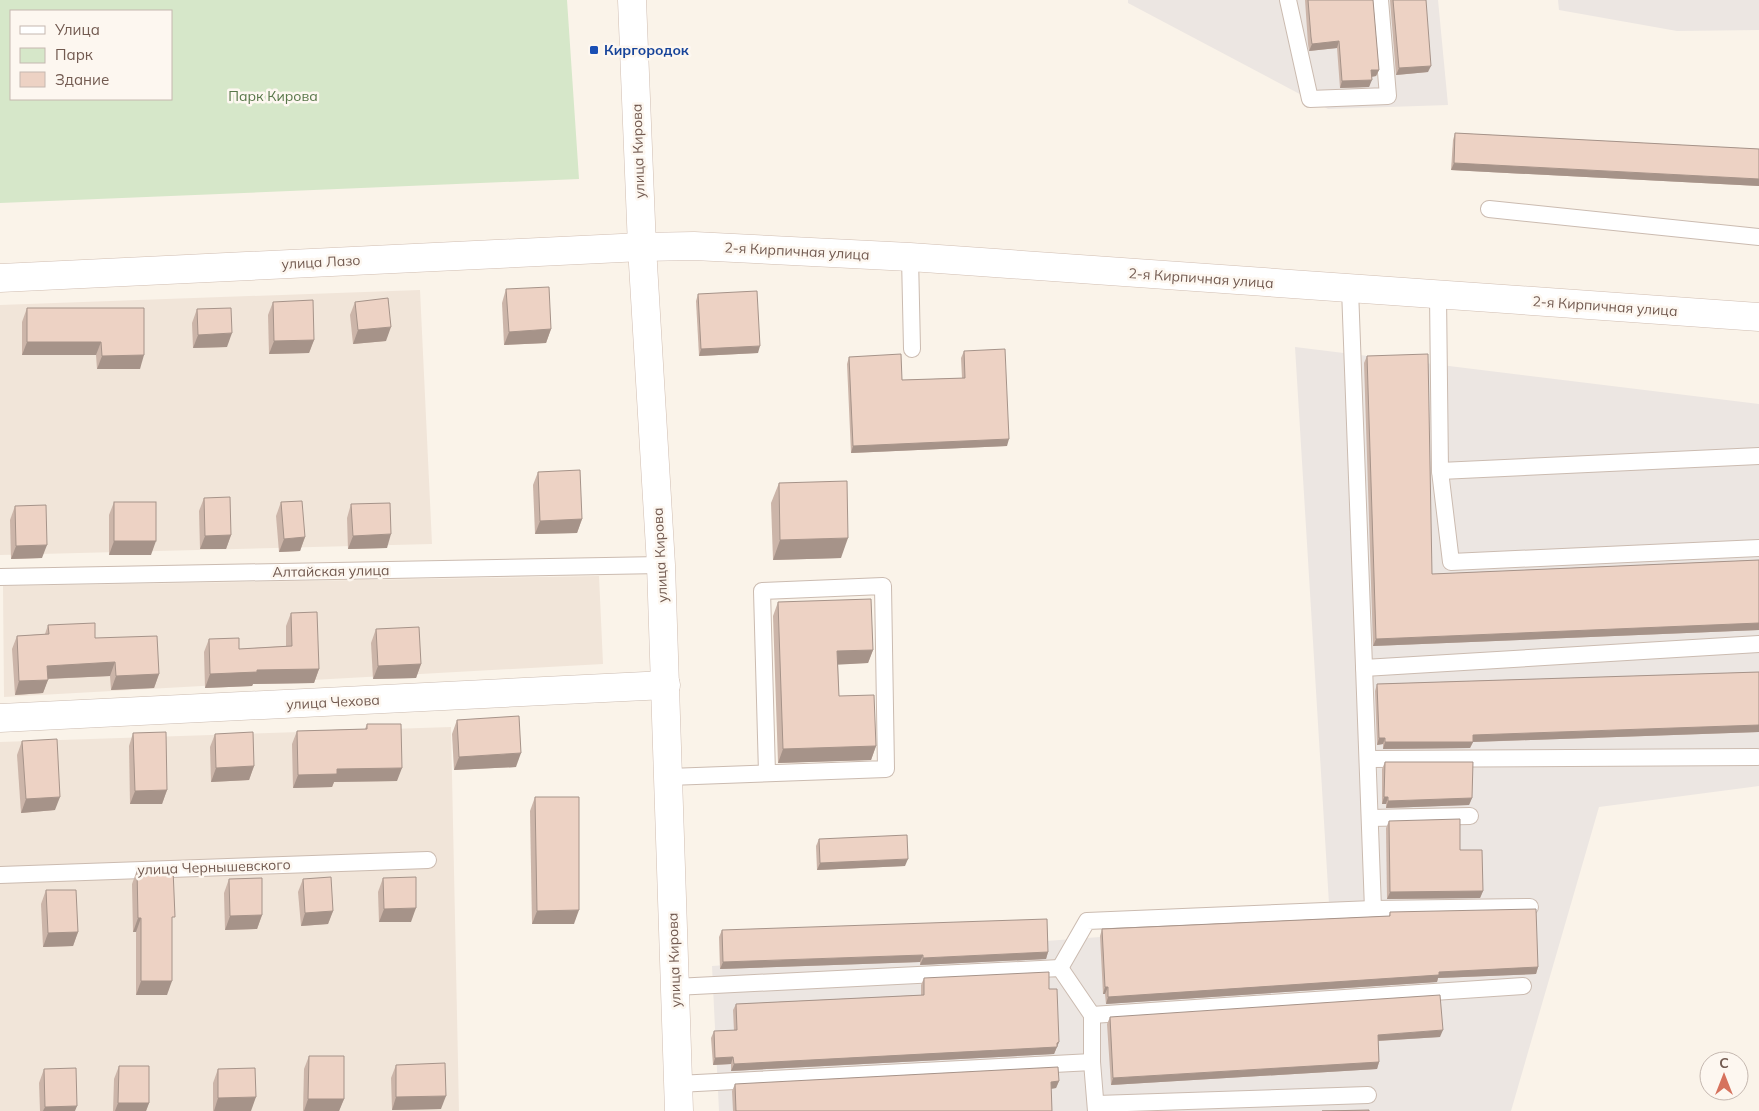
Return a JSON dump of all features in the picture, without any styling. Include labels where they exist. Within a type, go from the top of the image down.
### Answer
[{"type":"street","name":"улица Кирова","points":[[632,0],[642,246],[661,565],[679,1111]]},
{"type":"street","name":"2-я Кирпичная улица","points":[[642,246],[694,246],[910,257],[1759,317]]},
{"type":"street","name":"улица Лазо","points":[[0,278],[642,246]]},
{"type":"street","name":"улица Чехова","points":[[0,718],[666,685]]},
{"type":"lane","points":[[1288,0],[1310,99],[1388,96],[1380,0]]},
{"type":"lane","points":[[1489,210],[1759,237]]},
{"type":"lane","points":[[910,257],[912,349]]},
{"type":"lane","points":[[1350,289],[1373,909]]},
{"type":"lane","points":[[1438,295],[1440,471],[1451,562],[1759,548]]},
{"type":"lane","points":[[1440,471],[1759,456]]},
{"type":"lane","name":"Алтайская улица","points":[[0,578],[661,565]]},
{"type":"lane","points":[[669,777],[886,769],[883,586],[762,590],[767,773]]},
{"type":"lane","points":[[1364,668],[1759,644]]},
{"type":"lane","points":[[1368,759],[1757,757]]},
{"type":"lane","points":[[1370,818],[1470,816]]},
{"type":"lane","name":"улица Чернышевского","points":[[0,875],[428,860]]},
{"type":"lane","points":[[1060,968],[1087,921],[1373,909],[1530,907]]},
{"type":"lane","points":[[675,987],[1060,968]]},
{"type":"lane","points":[[1060,968],[1092,1015],[1092,1062],[1097,1108],[1368,1095]]},
{"type":"lane","points":[[1092,1015],[1523,986]]},
{"type":"lane","points":[[678,1084],[1092,1062]]},
{"type":"shaded area","points":[[1128,0],[1438,0],[1448,105],[1328,109],[1128,3]]},
{"type":"shaded area","points":[[1558,0],[1759,0],[1759,30],[1677,31],[1559,10]]},
{"type":"shaded area","points":[[420,290],[432,544],[0,555],[0,305]]},
{"type":"shaded area","points":[[1295,347],[1759,404],[1759,786],[1599,807],[1511,1111],[719,1111],[712,966],[1330,920]]},
{"type":"shaded area","points":[[599,576],[603,664],[4,697],[3,586]]},
{"type":"shaded area","points":[[451,727],[459,1111],[0,1111],[0,742]]},
{"type":"green space","name":"Парк Кирова","points":[[0,0],[567,0],[579,179],[0,203]]},
{"type":"building","points":[[1308,0],[1373,0],[1379,70],[1371,70],[1372,80],[1342,81],[1339,41],[1312,44]]},
{"type":"building","points":[[1393,0],[1426,0],[1431,66],[1399,68]]},
{"type":"building","points":[[1455,133],[1759,149],[1759,179],[1454,163]]},
{"type":"building","points":[[549,287],[551,329],[509,332],[506,289]]},
{"type":"building","points":[[757,291],[760,346],[701,349],[698,294]]},
{"type":"building","points":[[388,298],[391,327],[358,330],[355,302]]},
{"type":"building","points":[[313,300],[314,340],[274,341],[273,302]]},
{"type":"building","points":[[27,308],[144,308],[144,355],[102,356],[101,342],[27,342]]},
{"type":"building","points":[[231,308],[232,333],[198,335],[197,309]]},
{"type":"building","points":[[1005,349],[1009,439],[853,446],[849,357],[901,354],[902,380],[965,378],[964,351]]},
{"type":"building","points":[[1428,354],[1432,574],[1759,560],[1759,623],[1376,639],[1367,356]]},
{"type":"building","points":[[580,470],[582,519],[540,521],[538,472]]},
{"type":"building","points":[[847,481],[848,538],[780,540],[779,483]]},
{"type":"building","points":[[230,497],[231,535],[205,536],[204,498]]},
{"type":"building","points":[[302,501],[305,537],[284,539],[281,502]]},
{"type":"building","points":[[114,502],[156,502],[156,541],[114,541]]},
{"type":"building","points":[[390,503],[391,534],[353,536],[351,504]]},
{"type":"building","points":[[46,505],[47,545],[16,546],[15,506]]},
{"type":"building","points":[[871,599],[873,650],[837,651],[839,696],[874,695],[876,746],[783,749],[778,602]]},
{"type":"building","points":[[317,612],[319,669],[257,670],[257,672],[210,674],[209,639],[239,638],[239,649],[292,646],[291,613]]},
{"type":"building","points":[[95,623],[95,638],[157,636],[159,674],[116,676],[115,662],[47,666],[48,680],[19,681],[17,636],[49,634],[48,625]]},
{"type":"building","points":[[419,627],[421,664],[378,666],[376,629]]},
{"type":"building","points":[[1759,672],[1759,725],[1473,735],[1473,742],[1385,742],[1385,738],[1379,738],[1377,684]]},
{"type":"building","points":[[519,716],[521,753],[459,757],[457,720]]},
{"type":"building","points":[[367,724],[401,724],[402,768],[337,769],[337,774],[298,775],[297,731],[367,729]]},
{"type":"building","points":[[166,732],[167,790],[135,791],[133,733]]},
{"type":"building","points":[[253,732],[254,766],[216,768],[215,734]]},
{"type":"building","points":[[57,739],[60,797],[26,799],[22,741]]},
{"type":"building","points":[[1385,762],[1473,762],[1472,798],[1388,801],[1388,797],[1384,797]]},
{"type":"building","points":[[535,797],[579,797],[579,910],[537,911]]},
{"type":"building","points":[[1460,819],[1460,850],[1482,850],[1483,891],[1390,892],[1389,821]]},
{"type":"building","points":[[907,835],[908,859],[820,863],[819,839]]},
{"type":"building","points":[[173,869],[175,917],[172,917],[172,981],[141,981],[141,918],[138,918],[137,870]]},
{"type":"building","points":[[331,877],[333,911],[305,913],[303,879]]},
{"type":"building","points":[[416,877],[416,908],[384,909],[383,878]]},
{"type":"building","points":[[262,878],[262,915],[230,916],[229,879]]},
{"type":"building","points":[[46,890],[76,890],[78,932],[48,933]]},
{"type":"building","points":[[1536,909],[1538,967],[1439,972],[1439,975],[1108,997],[1108,987],[1105,987],[1102,929],[1390,916],[1390,912]]},
{"type":"building","points":[[1047,919],[1048,952],[923,958],[923,955],[723,962],[722,930]]},
{"type":"building","points":[[1049,972],[1049,989],[1057,989],[1059,1042],[1057,1047],[734,1064],[733,1057],[715,1058],[714,1031],[737,1030],[736,1004],[924,995],[924,978]]},
{"type":"building","points":[[1440,995],[1443,1030],[1378,1035],[1379,1062],[1113,1078],[1110,1017]]},
{"type":"building","points":[[309,1056],[344,1056],[344,1099],[308,1099]]},
{"type":"building","points":[[445,1063],[446,1096],[396,1097],[396,1065]]},
{"type":"building","points":[[119,1066],[149,1066],[149,1103],[118,1103]]},
{"type":"building","points":[[1058,1067],[1059,1081],[1051,1082],[1052,1111],[736,1111],[735,1084]]},
{"type":"building","points":[[76,1068],[77,1106],[45,1107],[44,1069]]},
{"type":"building","points":[[255,1068],[256,1097],[218,1098],[218,1069]]},
{"type":"building","points":[[1369,1110],[1369,1111],[1322,1111]]},
{"type":"place","name":"Киргородок","points":[[594,50]]}]
